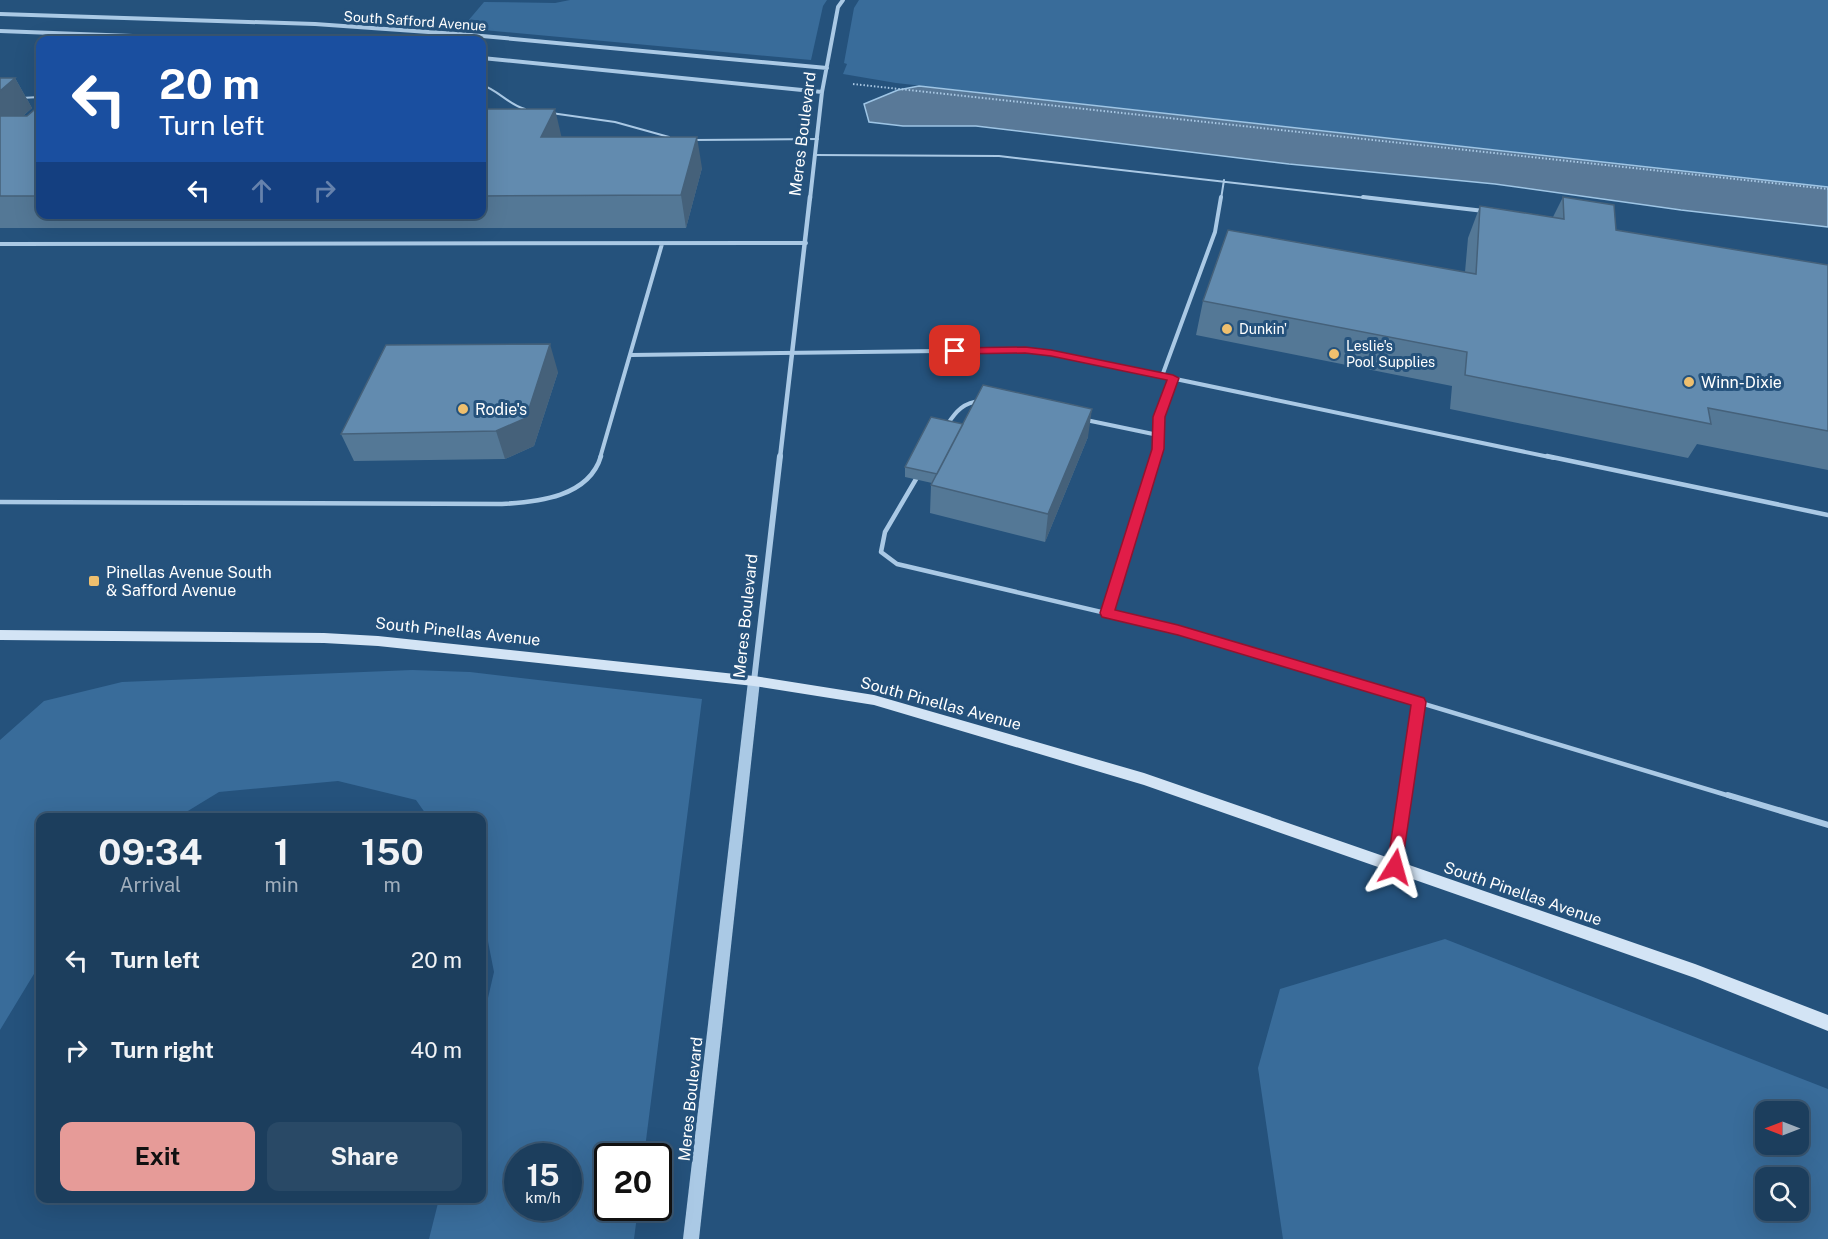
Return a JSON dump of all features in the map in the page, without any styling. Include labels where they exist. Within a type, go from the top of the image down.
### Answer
[{"type":"main road","name":"South Pinellas Avenue","points":[[0,635],[324,638],[378,641],[754,681],[874,700],[1144,779],[1695,971],[1828,1023]]},
{"type":"street","name":"Meres Boulevard","points":[[691,1239],[822,92],[838,7],[843,0]]},
{"type":"street","name":"South Safford Avenue","points":[[0,14],[315,24],[482,36]]},
{"type":"street","points":[[0,31],[133,36]]},
{"type":"street","name":"South Safford Avenue","points":[[486,36],[826,68]]},
{"type":"street","name":"South Safford Avenue","points":[[486,58],[822,92]]},
{"type":"lane","points":[[486,87],[502,94],[508,102],[518,108],[534,111]]},
{"type":"lane","points":[[19,98],[36,97]]},
{"type":"lane","points":[[543,112],[615,122],[669,137]]},
{"type":"lane","points":[[691,140],[818,139]]},
{"type":"lane","points":[[815,155],[999,156],[1485,211]]},
{"type":"lane","points":[[1162,376],[1215,232],[1224,180]]},
{"type":"lane","points":[[0,244],[806,243]]},
{"type":"lane","points":[[0,502],[502,504],[539,502],[577,488],[598,466],[662,244]]},
{"type":"lane","points":[[631,355],[1025,350],[1072,356],[1828,515]]},
{"type":"lane","points":[[1107,613],[1158,449],[1159,417],[1173,378]]},
{"type":"lane","points":[[945,429],[957,408],[971,401],[989,401]]},
{"type":"lane","points":[[1078,418],[1158,435]]},
{"type":"lane","points":[[921,470],[885,532],[881,552],[897,564],[1178,630],[1828,825]]},
{"type":"lane","points":[[1395,867],[1419,702]]},
{"type":"path","points":[[824,82],[1828,189]]},
{"type":"shaded area","points":[[570,0],[827,0],[823,6],[811,60],[462,28],[484,2],[555,3]]},
{"type":"shaded area","points":[[859,0],[1828,0],[1828,187],[896,83],[843,74],[847,64],[844,63],[854,8]]},
{"type":"shaded area","points":[[919,86],[1828,187],[1828,227],[1681,210],[1495,184],[1289,164],[976,126],[903,126],[869,122],[864,104],[898,90]]},
{"type":"shaded area","points":[[412,670],[470,672],[702,699],[646,1143],[594,1143],[594,1221],[636,1221],[634,1239],[429,1239],[438,1203],[486,1203],[486,1007],[494,972],[486,931],[486,813],[425,813],[416,800],[338,781],[219,792],[185,813],[36,813],[36,971],[0,1030],[0,740],[44,701],[122,682]]},
{"type":"shaded area","points":[[1445,939],[1828,1089],[1828,1239],[1283,1239],[1258,1068],[1280,989]]},
{"type":"building","points":[[0,78],[15,78],[0,91]]},
{"type":"building","points":[[36,108],[36,196],[0,196],[0,116],[27,116]]},
{"type":"building","points":[[486,109],[555,109],[541,137],[697,137],[681,195],[486,196]]},
{"type":"building","points":[[1563,197],[1614,205],[1616,230],[1828,265],[1828,431],[1708,408],[1711,424],[1465,375],[1467,352],[1203,301],[1228,230],[1476,274],[1480,206],[1564,219]]},
{"type":"building","points":[[550,344],[526,418],[496,431],[341,434],[386,345]]},
{"type":"building","points":[[983,385],[1092,409],[1048,514],[931,485]]},
{"type":"building","points":[[931,417],[963,424],[937,474],[905,467]]},
{"type":"place","name":"Dunkin'","points":[[1227,329]]},
{"type":"place","name":"Leslie's Pool Supplies","points":[[1334,354]]},
{"type":"place","name":"Winn-Dixie","points":[[1689,382]]},
{"type":"place","name":"Rodie's","points":[[463,409]]},
{"type":"place","name":"Pinellas Avenue South & Safford Avenue","points":[[94,581]]},
{"type":"route","points":[[955,351],[1025,350],[1051,353],[1173,378],[1159,417],[1158,449],[1107,613],[1178,630],[1419,702],[1395,867]]}]
